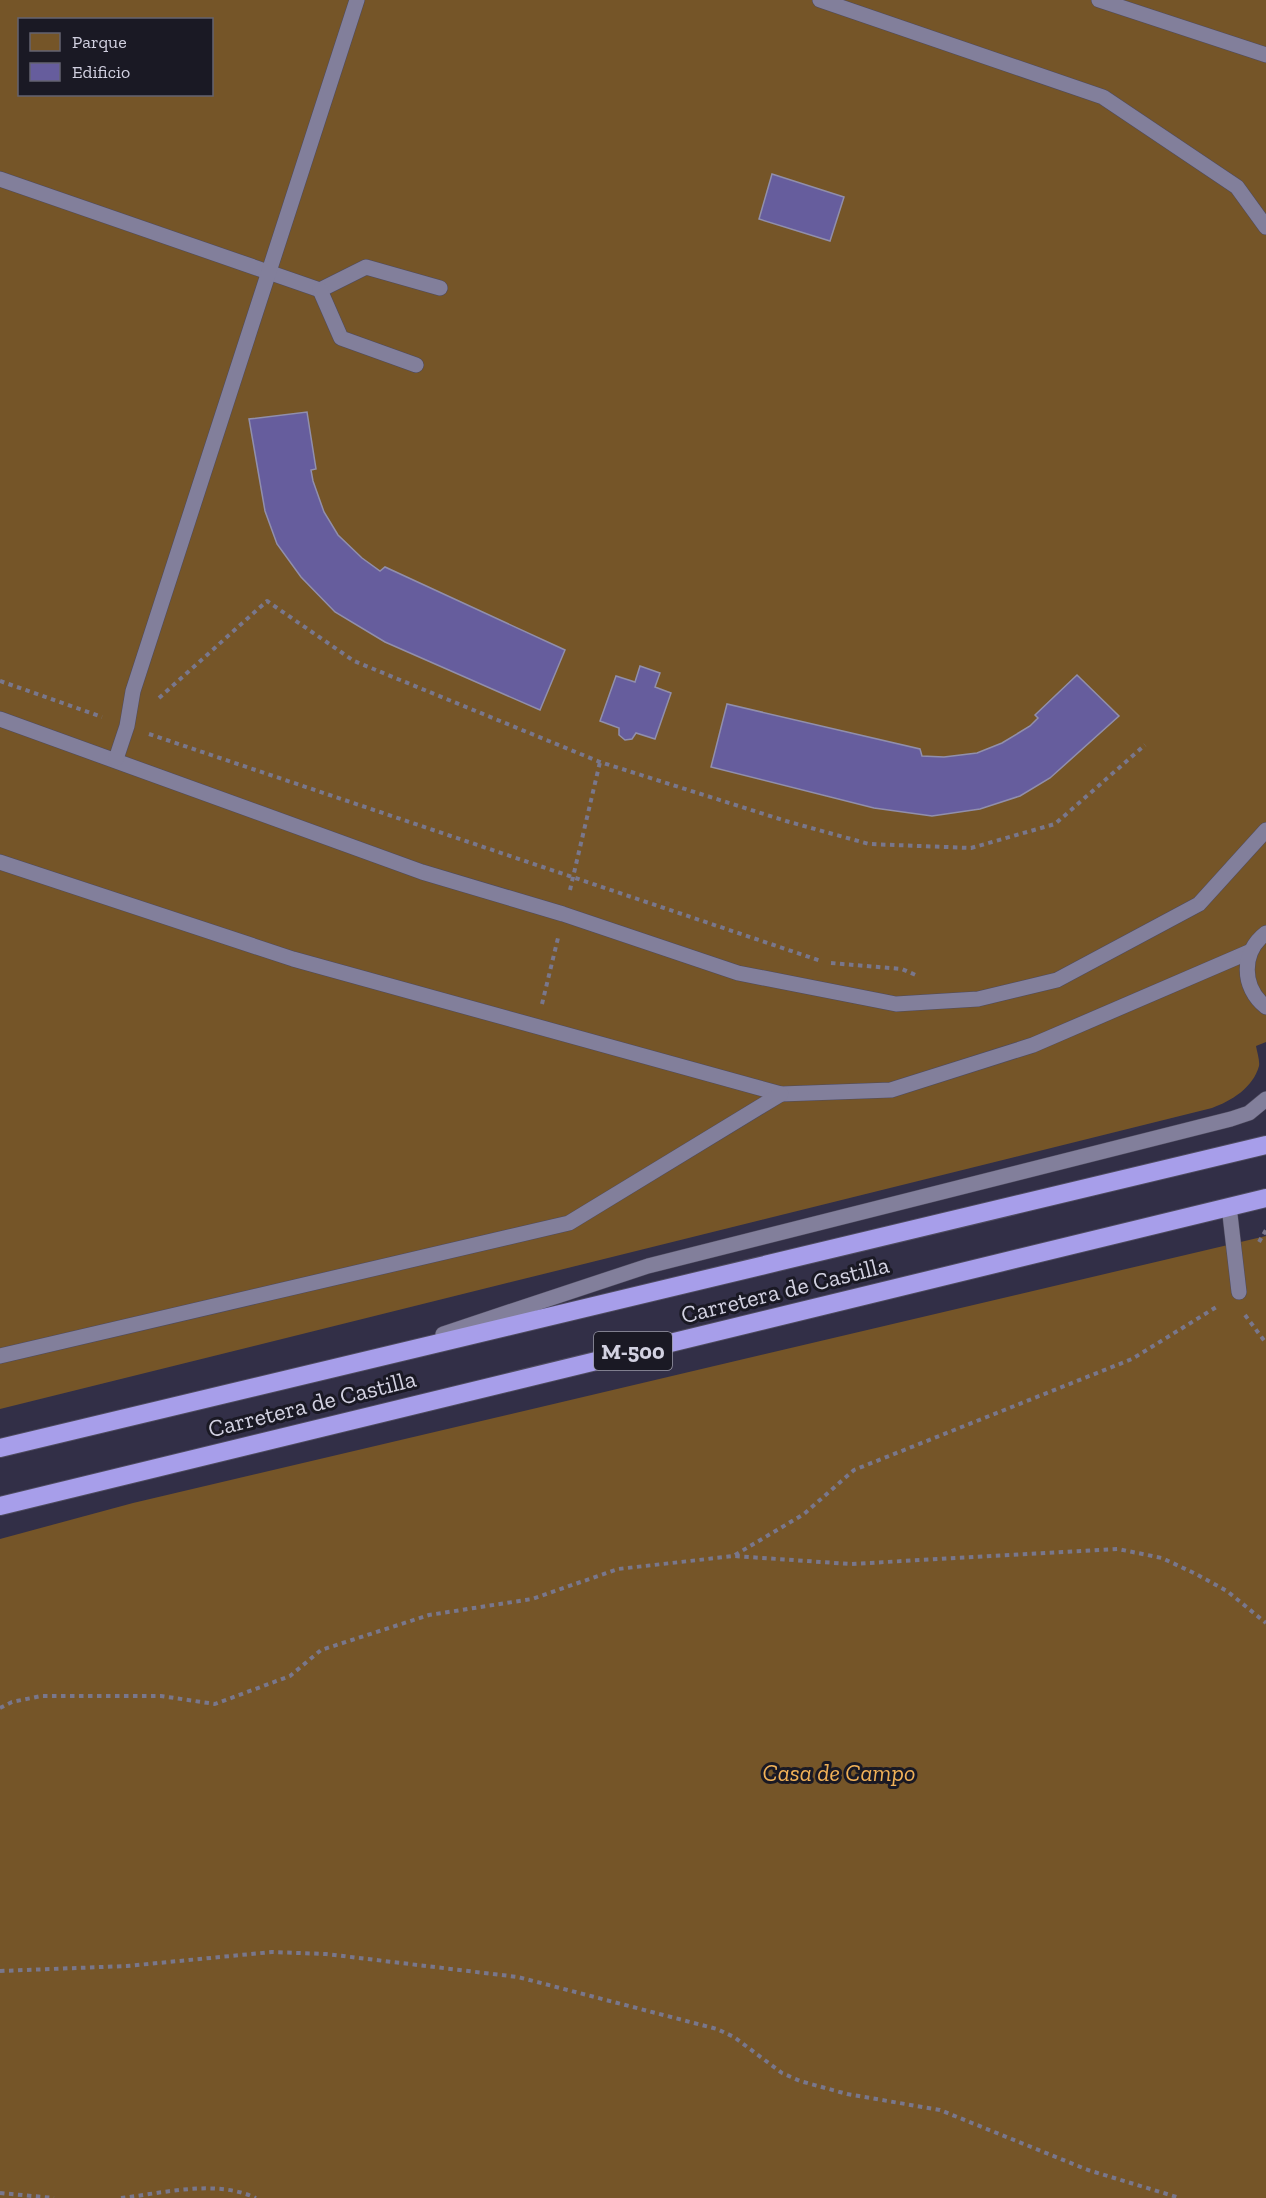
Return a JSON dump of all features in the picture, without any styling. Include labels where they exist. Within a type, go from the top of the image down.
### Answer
[{"type":"highway","name":"Carretera de Castilla","points":[[0,1448],[1266,1145]]},
{"type":"highway","name":"Carretera de Castilla","points":[[0,1506],[1266,1198]]},
{"type":"lane","points":[[116,759],[127,726],[133,691],[271,273],[357,0]]},
{"type":"lane","points":[[820,0],[1102,97],[1237,188],[1266,227]]},
{"type":"lane","points":[[1099,0],[1266,55]]},
{"type":"lane","points":[[0,179],[320,290],[366,267],[440,288]]},
{"type":"lane","points":[[320,290],[341,338],[416,365]]},
{"type":"lane","points":[[0,719],[116,759],[422,872],[564,914],[738,973],[896,1004],[978,999],[1057,980],[1199,904],[1266,830]]},
{"type":"lane","points":[[0,862],[293,959],[781,1094],[891,1090],[1033,1046],[1249,952],[1266,933]]},
{"type":"lane","points":[[1249,952],[1246,979],[1260,1002],[1266,1007]]},
{"type":"lane","points":[[0,1356],[569,1223],[781,1094]]},
{"type":"lane","points":[[366,1360],[648,1266],[1232,1119],[1249,1113],[1266,1099]]},
{"type":"lane","points":[[1229,1206],[1239,1293]]},
{"type":"path","points":[[127,726],[267,601],[354,661],[600,762],[786,821],[869,844],[970,848],[1055,824],[1145,745]]},
{"type":"path","points":[[0,681],[825,962],[902,969],[924,978]]},
{"type":"path","points":[[734,1556],[804,1514],[854,1470],[1132,1359],[1239,1293],[1243,1312],[1266,1343]]},
{"type":"path","points":[[0,1708],[12,1702],[41,1696],[161,1695],[215,1704],[290,1676],[321,1650],[429,1615],[532,1599],[618,1569],[734,1556],[850,1564],[1118,1549],[1162,1558],[1196,1574],[1227,1590],[1266,1623]]},
{"type":"path","points":[[0,1971],[127,1966],[272,1953],[326,1954],[518,1977],[717,2029],[735,2037],[782,2073],[800,2081],[847,2094],[940,2110],[1088,2170],[1158,2194],[1180,2198]]},
{"type":"path","points":[[121,2198],[171,2191],[236,2189],[256,2198]]},
{"type":"path","points":[[0,2193],[54,2198]]},
{"type":"green space","points":[[0,0],[1266,0],[1266,1042],[1256,1046],[1259,1066],[1252,1081],[1227,1102],[1212,1108],[0,1409]]},
{"type":"green space","name":"Casa de Campo","points":[[1266,1236],[1266,2198],[0,2198],[0,1539],[133,1503]]},
{"type":"building","points":[[772,174],[844,197],[830,241],[759,219]]},
{"type":"building","points":[[307,412],[316,469],[311,470],[324,512],[338,535],[362,558],[380,571],[385,567],[565,650],[540,710],[385,642],[335,612],[301,577],[277,544],[265,511],[249,419]]},
{"type":"building","points":[[640,666],[660,673],[655,687],[671,693],[655,739],[636,733],[632,739],[625,740],[619,735],[619,728],[600,721],[616,676],[635,682]]},
{"type":"building","points":[[1077,675],[1119,716],[1050,778],[1020,796],[980,809],[932,816],[874,808],[711,767],[727,704],[920,749],[922,756],[944,757],[977,753],[1002,743],[1030,726],[1038,718],[1035,715]]}]
